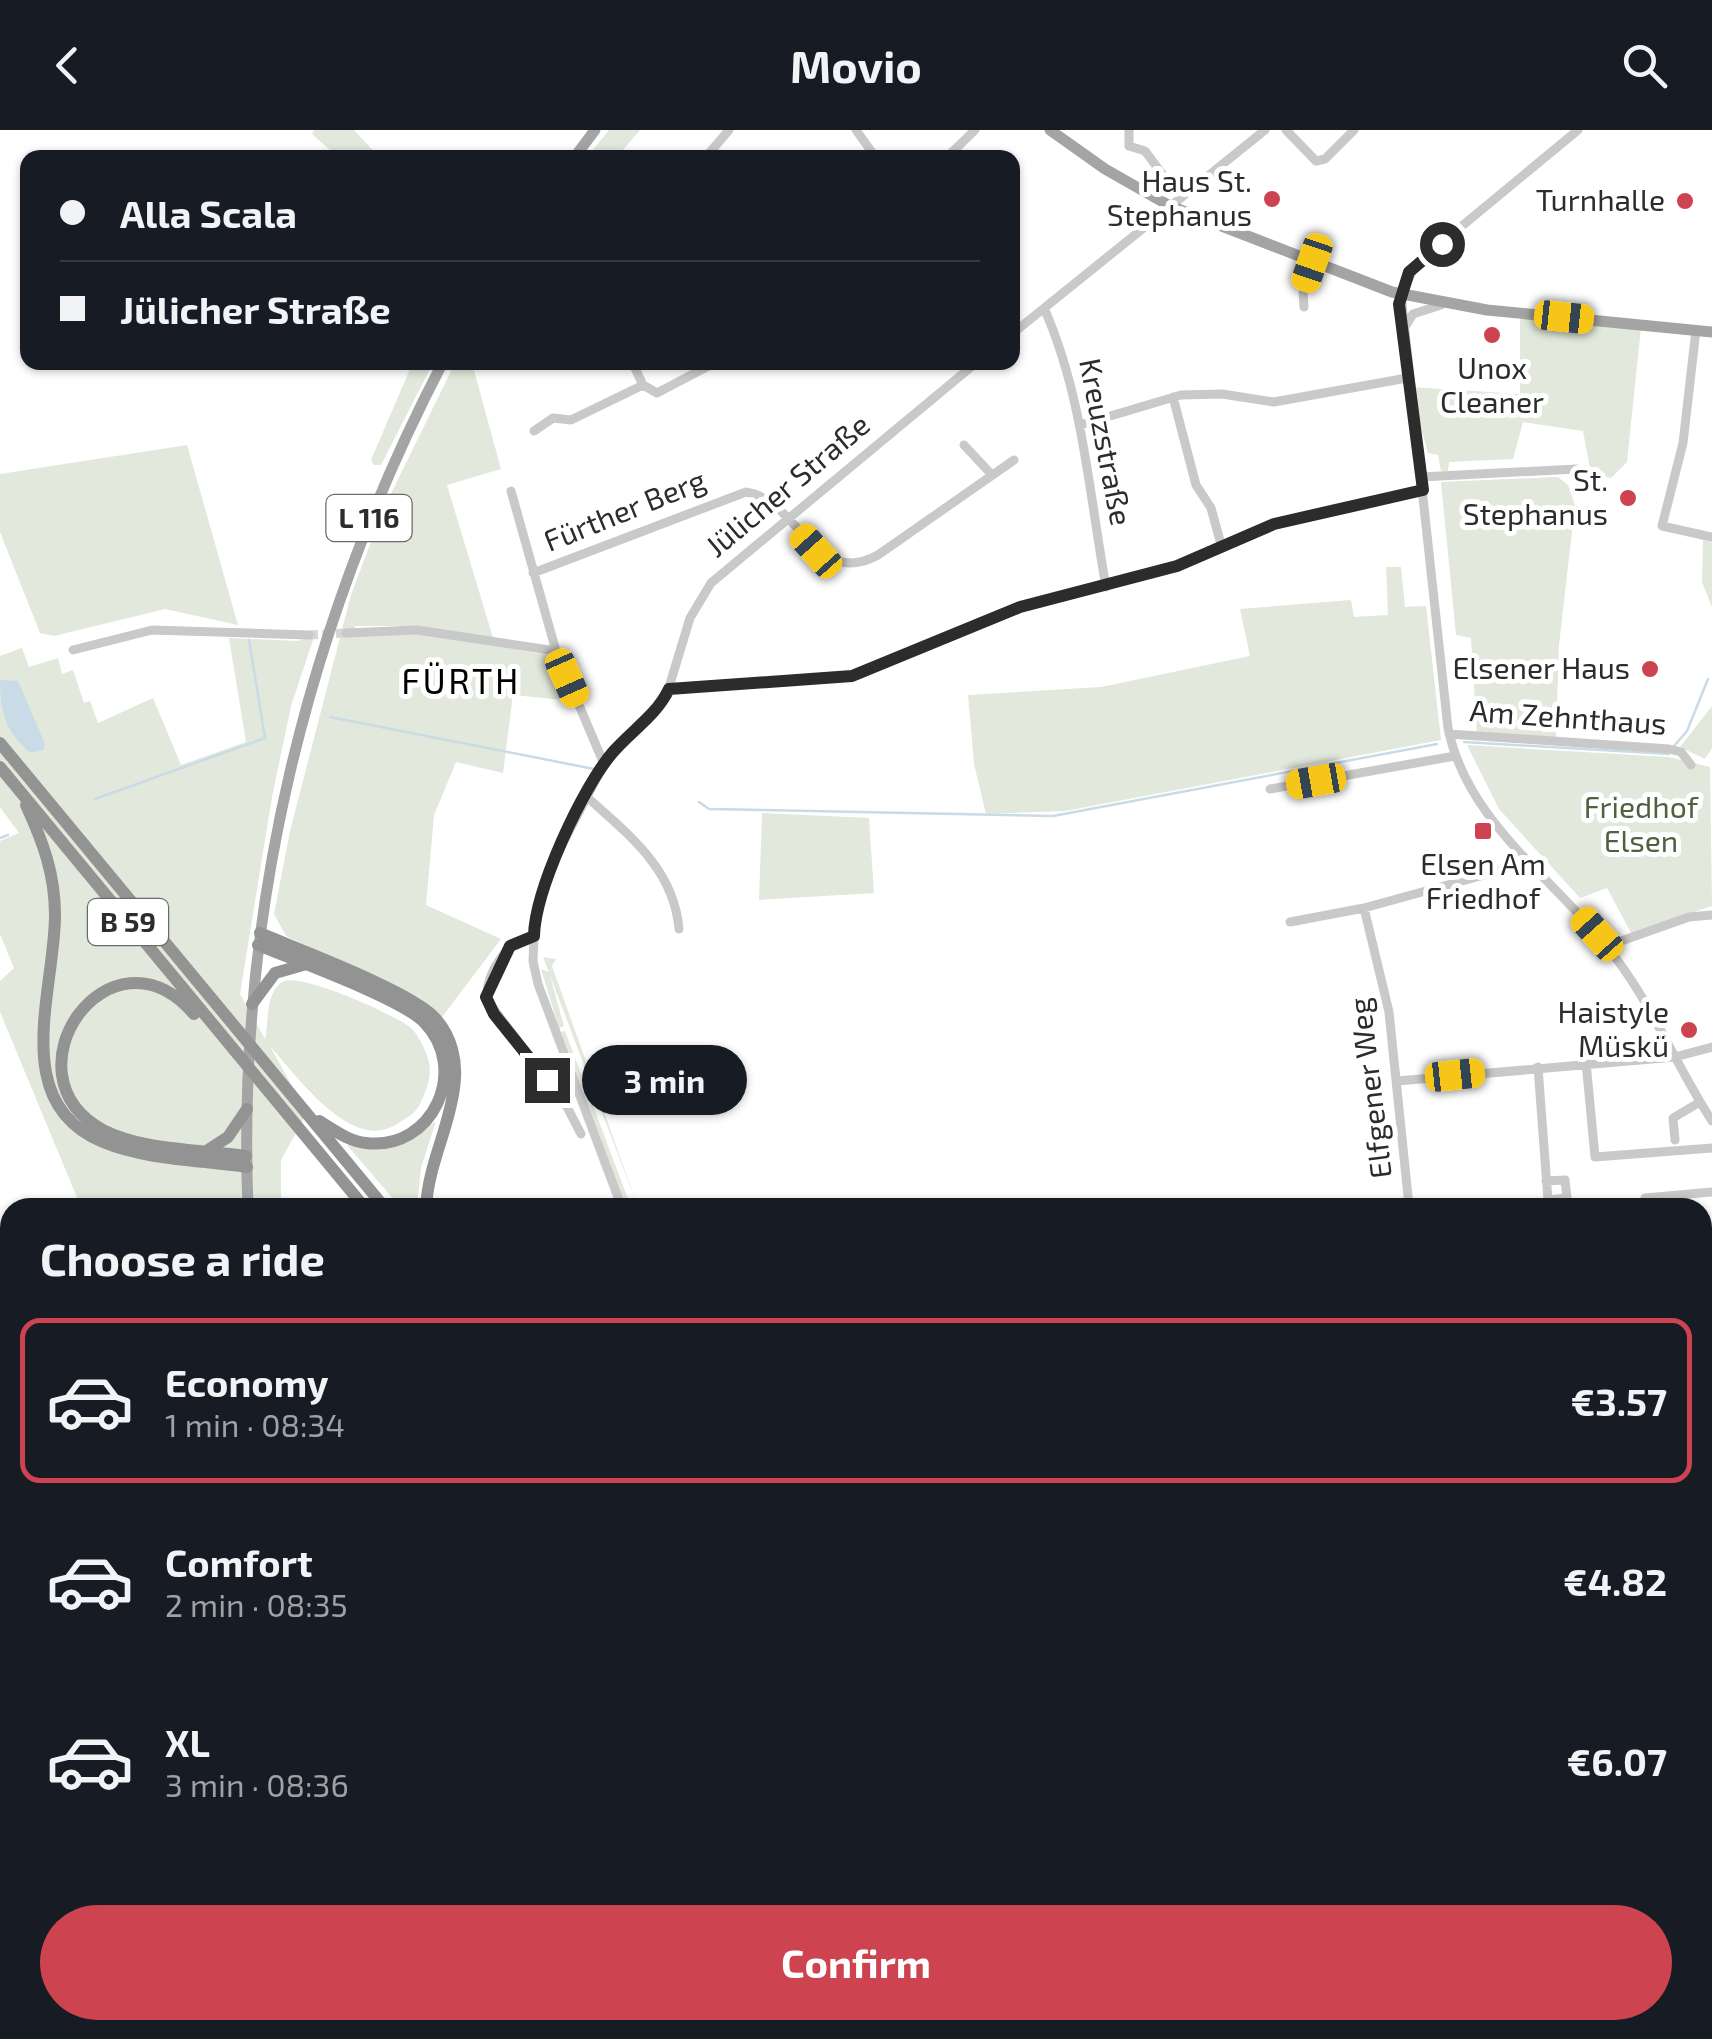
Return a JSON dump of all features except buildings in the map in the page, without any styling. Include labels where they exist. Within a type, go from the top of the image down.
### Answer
[{"type":"highway","name":"B 59","points":[[0,743],[376,1198]]},
{"type":"highway","name":"B 59","points":[[0,767],[357,1198]]},
{"type":"highway","points":[[19,789],[44,846],[54,884],[55,933],[42,1046],[45,1070],[58,1102],[85,1132],[111,1145],[246,1161]]},
{"type":"highway","points":[[259,939],[419,1018],[439,1043],[445,1069],[442,1092],[431,1117],[394,1141],[352,1140],[307,1113]]},
{"type":"highway","points":[[259,939],[420,1006],[444,1031],[454,1056],[455,1081],[429,1175],[427,1198]]},
{"type":"highway","points":[[252,1004],[275,974],[306,965]]},
{"type":"highway","points":[[238,1055],[216,1039],[179,998],[139,984],[94,995],[76,1012],[61,1039],[58,1054],[62,1085],[88,1120],[121,1137],[206,1150],[246,1161]]},
{"type":"highway","points":[[206,1150],[228,1137],[246,1110]]},
{"type":"main road","points":[[1050,130],[1105,169],[1170,206],[1400,295],[1446,305],[1712,332]]},
{"type":"main road","name":"L 116","points":[[248,1198],[246,1110],[252,1004],[259,939],[290,774],[336,607],[387,475],[438,370]]},
{"type":"street","points":[[712,150],[728,130]]},
{"type":"street","points":[[954,150],[975,130]]},
{"type":"street","points":[[1129,130],[1129,146],[1145,151],[1164,176]]},
{"type":"street","points":[[1020,328],[1265,130]]},
{"type":"street","points":[[1286,130],[1316,161],[1324,159],[1354,130]]},
{"type":"street","points":[[1578,130],[1416,264],[1400,295],[1449,734],[1455,756],[1486,813],[1607,946],[1712,1120]]},
{"type":"street","points":[[1304,307],[1302,293],[1312,263]]},
{"type":"street","points":[[1402,338],[1413,314],[1446,305]]},
{"type":"street","name":"Kreuzstraße","points":[[1044,308],[1064,358],[1080,425],[1106,587]]},
{"type":"street","points":[[1696,330],[1684,444],[1662,526],[1712,537]]},
{"type":"street","points":[[636,370],[644,384],[657,393],[701,370]]},
{"type":"street","name":"Jülicher Straße","points":[[618,1198],[538,984],[534,938],[545,881],[604,764],[654,714],[669,689],[686,627],[704,592],[726,568],[967,370]]},
{"type":"street","points":[[1080,425],[1173,397],[1212,394],[1278,401],[1407,378]]},
{"type":"street","points":[[534,431],[553,418],[572,420],[644,384]]},
{"type":"street","points":[[1173,397],[1196,485],[1211,508],[1222,548]]},
{"type":"street","points":[[964,445],[992,475]]},
{"type":"street","points":[[786,518],[822,555],[860,563],[878,555],[1014,460]]},
{"type":"street","points":[[1421,477],[1577,469]]},
{"type":"street","points":[[669,689],[852,676],[1014,609],[1106,587],[1222,548],[1274,524],[1423,490]]},
{"type":"street","name":"Fürther Berg","points":[[511,491],[556,651],[604,764]]},
{"type":"street","name":"Fürther Berg","points":[[533,573],[742,492],[758,495],[786,518]]},
{"type":"street","points":[[73,650],[152,630],[309,634]]},
{"type":"street","points":[[346,633],[417,630],[556,651]]},
{"type":"street","name":"Am Zehnthaus","points":[[1449,734],[1669,749],[1683,754],[1692,765]]},
{"type":"street","points":[[1270,789],[1455,756]]},
{"type":"street","points":[[587,797],[664,874],[674,899],[679,929]]},
{"type":"street","points":[[1290,922],[1364,908],[1531,862]]},
{"type":"street","name":"Elfgener Weg","points":[[1364,908],[1386,996],[1408,1198]]},
{"type":"street","points":[[1607,946],[1689,917],[1712,916]]},
{"type":"street","points":[[534,938],[510,946],[488,986],[486,1000],[567,1107],[581,1134]]},
{"type":"street","points":[[1397,1080],[1675,1057],[1712,1048]]},
{"type":"street","points":[[1586,1062],[1595,1157],[1712,1148]]},
{"type":"street","points":[[1538,1067],[1546,1181]]},
{"type":"street","points":[[1675,1140],[1673,1118],[1700,1102]]},
{"type":"street","points":[[1645,1198],[1712,1192]]},
{"type":"green space","points":[[314,130],[354,130],[373,150],[330,150],[312,134]]},
{"type":"green space","points":[[609,130],[640,130],[623,150],[593,150]]},
{"type":"green space","points":[[1520,316],[1641,327],[1627,462],[1611,478],[1591,474],[1583,431],[1523,422],[1513,459],[1449,462],[1448,471],[1441,471],[1438,455],[1428,453],[1410,387],[1520,394]]},
{"type":"green space","points":[[410,370],[429,370],[381,465],[374,465],[371,460]]},
{"type":"green space","points":[[452,370],[474,370],[501,469],[447,485],[494,641],[417,626],[355,626],[353,636],[423,634],[554,656],[574,701],[513,695],[503,773],[456,762],[434,815],[426,905],[501,939],[442,1017],[420,998],[286,936],[274,914],[290,831],[351,595],[382,512]]},
{"type":"green space","points":[[187,445],[238,625],[165,609],[54,636],[40,633],[0,532],[0,474]]},
{"type":"green space","name":"Friedhof Elsen","points":[[1558,477],[1568,485],[1575,505],[1559,645],[1556,739],[1477,734],[1471,638],[1456,635],[1441,482]]},
{"type":"green space","points":[[1703,540],[1712,542],[1712,607],[1702,582]]},
{"type":"green space","points":[[1386,567],[1401,567],[1405,607],[1426,606],[1441,740],[1065,811],[986,814],[974,764],[968,695],[1101,687],[1250,656],[1240,609],[1351,600],[1354,617],[1388,615]]},
{"type":"green space","points":[[315,634],[291,706],[272,797],[240,994],[265,1039],[273,994],[282,982],[291,980],[346,996],[400,1021],[415,1032],[430,1066],[423,1098],[410,1116],[397,1124],[380,1130],[362,1129],[326,1107],[270,1046],[307,1113],[281,1160],[281,1198],[77,1198],[0,1012],[0,981],[14,968],[0,934],[0,841],[19,833],[0,807],[0,656],[22,648],[29,667],[58,658],[62,674],[73,670],[84,703],[90,701],[98,723],[153,698],[181,765],[246,742],[229,638],[298,641]]},
{"type":"green space","points":[[1712,706],[1712,748],[1705,759],[1680,747]]},
{"type":"green space","name":"Friedhof Elsen","points":[[1467,745],[1669,757],[1710,767],[1712,906],[1631,933],[1607,888],[1580,898],[1499,809]]},
{"type":"green space","points":[[762,813],[869,818],[874,893],[759,900]]},
{"type":"green space","points":[[543,957],[556,959],[552,966],[635,1198]]},
{"type":"green space","points":[[541,969],[549,972],[564,1026],[559,1028]]},
{"type":"green space","points":[[565,1031],[628,1198],[623,1198],[561,1032]]},
{"type":"green space","points":[[436,1121],[421,1168],[418,1198],[392,1198],[347,1145],[384,1147],[415,1136]]},
{"type":"water","points":[[0,680],[18,681],[45,744],[43,750],[31,753],[10,729],[3,711]]},
{"type":"waterway","points":[[95,799],[265,738],[249,640]]},
{"type":"waterway","points":[[1674,746],[1687,731],[1708,679]]},
{"type":"waterway","points":[[330,717],[594,769]]},
{"type":"waterway","points":[[1464,742],[1669,754]]},
{"type":"waterway","points":[[699,802],[709,809],[1053,816],[1437,744]]},
{"type":"waterway","points":[[0,838],[8,835]]},
{"type":"tunnel","points":[[309,635],[346,633]]},
{"type":"place","name":"Haus St. Stephanus","points":[[1272,199]]},
{"type":"place","name":"Turnhalle","points":[[1685,201]]},
{"type":"place","name":"Unox Cleaner","points":[[1492,335]]},
{"type":"place","name":"St. Stephanus","points":[[1628,498]]},
{"type":"place","name":"Elsener Haus","points":[[1650,669]]},
{"type":"place","name":"Elsen Am Friedhof","points":[[1483,831]]},
{"type":"place","name":"Haistyle Müskü","points":[[1689,1030]]},
{"type":"district","name":"FÜRTH","points":[[461,682]]},
{"type":"route","points":[[547,1080],[489,1008],[488,986],[510,946],[534,936],[536,909],[545,881],[604,764],[654,714],[669,689],[799,683],[852,676],[1020,607],[1177,566],[1274,524],[1423,490],[1399,304],[1409,272],[1442,244]]}]
